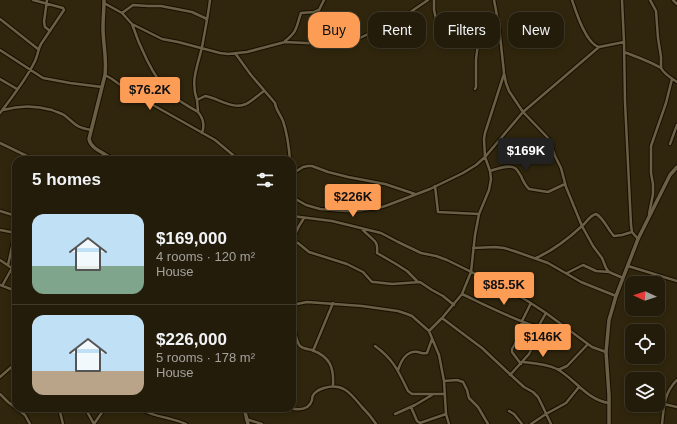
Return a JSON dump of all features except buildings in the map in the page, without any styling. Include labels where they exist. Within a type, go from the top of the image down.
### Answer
[{"type":"street","points":[[0,113],[30,70],[35,61],[38,49],[64,9],[47,2],[38,2],[33,0]]},
{"type":"street","points":[[198,112],[197,100],[194,91],[195,78],[202,48],[210,0]]},
{"type":"street","points":[[285,42],[292,37],[297,29],[301,13],[319,10],[324,0]]},
{"type":"street","points":[[108,156],[91,145],[89,139],[105,75],[106,58],[103,28],[104,2],[122,13],[132,24],[162,39],[224,54],[262,48],[285,42],[326,44],[356,40],[406,15],[428,0]]},
{"type":"street","points":[[434,0],[436,19],[447,28],[475,41],[478,44],[475,89]]},
{"type":"street","points":[[494,0],[499,26],[506,83],[523,112],[550,140],[561,168],[565,184],[582,226],[609,272]]},
{"type":"street","points":[[572,0],[585,33],[594,45],[599,47]]},
{"type":"street","points":[[622,0],[625,102],[632,232],[638,239]]},
{"type":"street","points":[[650,0],[656,11],[661,68]]},
{"type":"street","points":[[673,0],[677,4]]},
{"type":"street","points":[[47,2],[44,22],[45,27],[50,31]]},
{"type":"street","points":[[122,13],[134,5],[161,6],[195,12],[207,19]]},
{"type":"street","points":[[0,19],[38,49]]},
{"type":"street","points":[[132,24],[139,43],[156,76],[173,96],[198,112],[202,118],[204,124],[202,133]]},
{"type":"street","points":[[296,200],[313,207],[345,211],[382,206],[435,186],[463,173],[485,157],[523,112],[599,47],[624,42]]},
{"type":"street","points":[[0,50],[43,78],[102,87]]},
{"type":"street","points":[[624,52],[651,62],[661,68],[665,74],[677,82]]},
{"type":"street","points":[[235,53],[275,103],[276,108],[284,122],[290,156]]},
{"type":"street","points":[[429,331],[454,305],[462,294],[471,272],[474,235],[479,214],[489,190],[491,179],[485,157],[484,139],[504,73]]},
{"type":"street","points":[[105,75],[130,92],[215,140],[234,156]]},
{"type":"street","points":[[0,79],[17,89]]},
{"type":"street","points":[[648,218],[653,194],[651,146],[666,103],[672,79]]},
{"type":"street","points":[[197,100],[198,98],[207,96],[231,105],[244,106],[264,91]]},
{"type":"street","points":[[3,110],[21,106],[42,107],[61,114],[76,126],[91,130]]},
{"type":"street","points":[[670,144],[677,125]]},
{"type":"street","points":[[0,143],[26,156]]},
{"type":"street","points":[[296,172],[304,167],[312,166],[328,172],[384,184],[415,194]]},
{"type":"street","points":[[490,171],[506,167],[515,168],[529,189],[548,192],[565,184]]},
{"type":"street","points":[[610,424],[606,352],[609,320],[616,296],[638,239],[666,181],[677,167]]},
{"type":"street","points":[[435,186],[438,212],[479,214]]},
{"type":"street","points":[[0,211],[12,215]]},
{"type":"street","points":[[535,258],[559,244],[596,214],[599,215],[614,236],[632,232]]},
{"type":"street","points":[[296,216],[332,220],[381,233],[421,253],[448,260],[510,291],[546,313],[592,347],[606,352]]},
{"type":"street","points":[[296,231],[305,217]]},
{"type":"street","points":[[360,227],[375,241],[377,253],[407,271],[417,281],[443,296],[454,305]]},
{"type":"street","points":[[0,230],[12,232]]},
{"type":"street","points":[[296,242],[309,252],[347,264],[363,272],[372,282],[392,284],[417,281]]},
{"type":"street","points":[[473,248],[504,248],[535,258],[548,263],[588,285],[616,296]]},
{"type":"street","points":[[8,265],[12,249]]},
{"type":"street","points":[[0,260],[12,268],[1,286],[12,290]]},
{"type":"street","points":[[566,274],[583,265],[596,270],[609,272],[623,278]]},
{"type":"street","points":[[628,266],[677,281]]},
{"type":"street","points":[[462,294],[486,306],[538,327]]},
{"type":"street","points":[[296,304],[307,302],[333,303],[402,312],[412,316],[429,331],[439,355],[444,381],[446,414],[449,424]]},
{"type":"street","points":[[313,350],[333,303]]},
{"type":"street","points":[[530,303],[522,321],[516,342],[511,350],[522,363],[548,366],[558,370],[594,398],[609,403]]},
{"type":"street","points":[[510,375],[529,354],[535,342],[538,327],[546,313]]},
{"type":"street","points":[[442,318],[482,348],[510,375],[538,396],[551,424]]},
{"type":"street","points":[[296,334],[298,342],[302,348],[313,350],[330,362],[333,372],[333,386]]},
{"type":"street","points":[[398,371],[401,362],[406,356],[416,351],[424,354],[427,353],[432,338]]},
{"type":"street","points":[[558,370],[567,366],[588,344]]},
{"type":"street","points":[[375,346],[389,358],[410,393],[432,395],[445,394]]},
{"type":"street","points":[[0,377],[12,366]]},
{"type":"street","points":[[444,381],[457,380],[463,382],[469,398],[478,407],[488,424]]},
{"type":"street","points":[[665,400],[677,380]]},
{"type":"street","points":[[296,409],[306,408],[310,404],[312,396],[320,389],[333,386],[339,387],[350,393],[376,424]]},
{"type":"street","points":[[531,424],[566,403],[579,386]]},
{"type":"street","points":[[0,394],[12,405]]},
{"type":"street","points":[[395,414],[432,395]]},
{"type":"street","points":[[665,404],[677,407]]},
{"type":"street","points":[[411,407],[416,421],[420,423],[446,414]]},
{"type":"street","points":[[509,411],[514,414],[522,424]]},
{"type":"street","points":[[20,412],[30,424]]},
{"type":"street","points":[[60,412],[63,424]]},
{"type":"street","points":[[88,412],[94,424],[102,412]]},
{"type":"street","points":[[146,412],[186,424]]},
{"type":"street","points":[[245,412],[248,424]]},
{"type":"street","points":[[662,424],[663,412]]},
{"type":"street","points":[[246,419],[262,424]]}]
